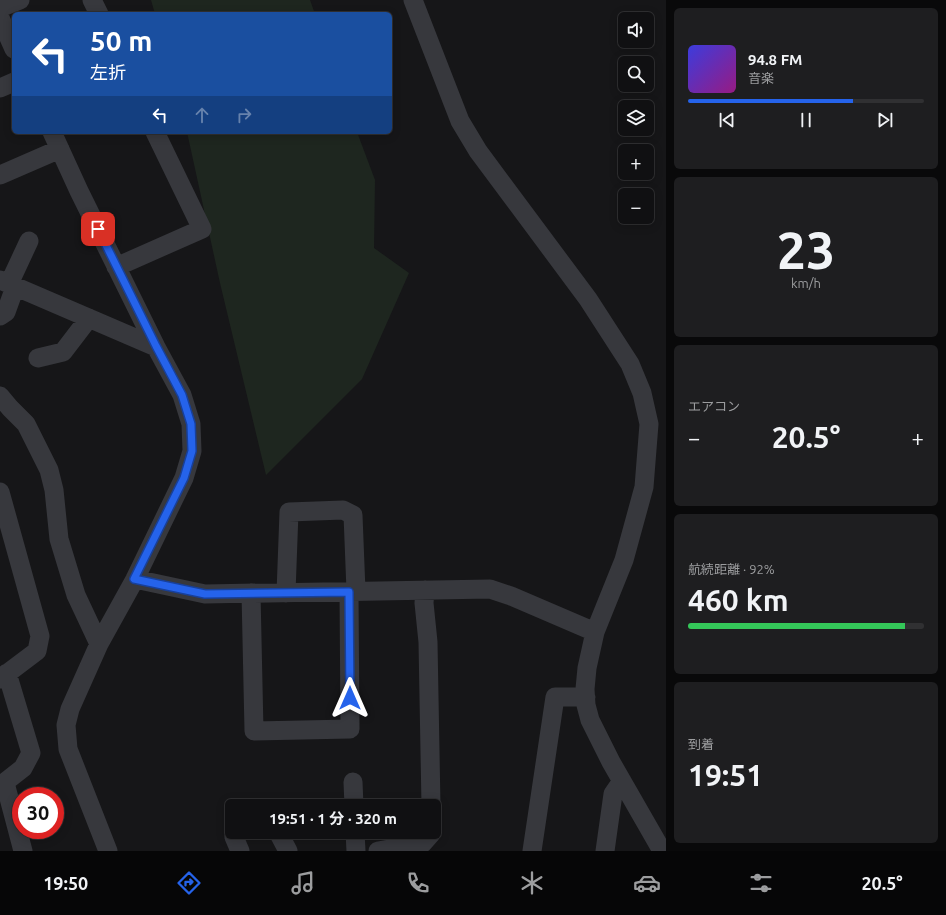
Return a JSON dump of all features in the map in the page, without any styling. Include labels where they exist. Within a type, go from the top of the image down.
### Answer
[{"type":"street","points":[[0,8],[20,0]]},
{"type":"street","points":[[92,0],[98,12]]},
{"type":"street","points":[[413,0],[460,121],[478,150],[588,300],[630,364],[642,393],[649,424],[644,487],[624,560],[595,632],[585,689],[590,720],[622,781],[662,851]]},
{"type":"street","points":[[0,18],[12,45]]},
{"type":"street","points":[[0,88],[12,83]]},
{"type":"street","points":[[53,134],[116,267],[182,395],[191,424],[192,451],[184,478],[134,579],[99,644],[70,709],[66,725],[68,749],[108,851]]},
{"type":"street","points":[[116,267],[202,229],[156,134]]},
{"type":"street","points":[[0,175],[60,150]]},
{"type":"street","points":[[0,316],[6,312],[8,284],[29,241]]},
{"type":"street","points":[[8,284],[156,346]]},
{"type":"street","points":[[38,358],[63,352],[89,318]]},
{"type":"street","points":[[0,396],[26,424],[49,470],[54,490],[59,540],[76,594],[99,644]]},
{"type":"street","points":[[0,492],[40,636],[38,651],[4,676],[31,753],[23,768],[2,784],[23,851]]},
{"type":"street","points":[[250,593],[254,731],[350,728],[353,516],[343,510],[289,512],[286,593]]},
{"type":"street","points":[[134,579],[205,594],[490,589],[512,596],[595,632]]},
{"type":"street","points":[[425,590],[424,603],[428,642],[431,799]]},
{"type":"street","points":[[532,851],[555,697],[586,698]]},
{"type":"street","points":[[605,851],[613,794],[622,781]]},
{"type":"street","points":[[353,782],[354,799]]},
{"type":"street","points":[[282,839],[288,851]]},
{"type":"street","points":[[355,839],[356,851]]},
{"type":"street","points":[[378,851],[424,843],[428,839]]},
{"type":"shaded area","points":[[151,0],[310,0],[314,12],[154,12]]},
{"type":"shaded area","points":[[187,134],[358,134],[375,180],[374,248],[409,273],[362,379],[266,475],[220,283]]},
{"type":"route","points":[[98,229],[182,395],[191,424],[192,451],[184,478],[134,579],[205,594],[349,592],[350,698]]}]
